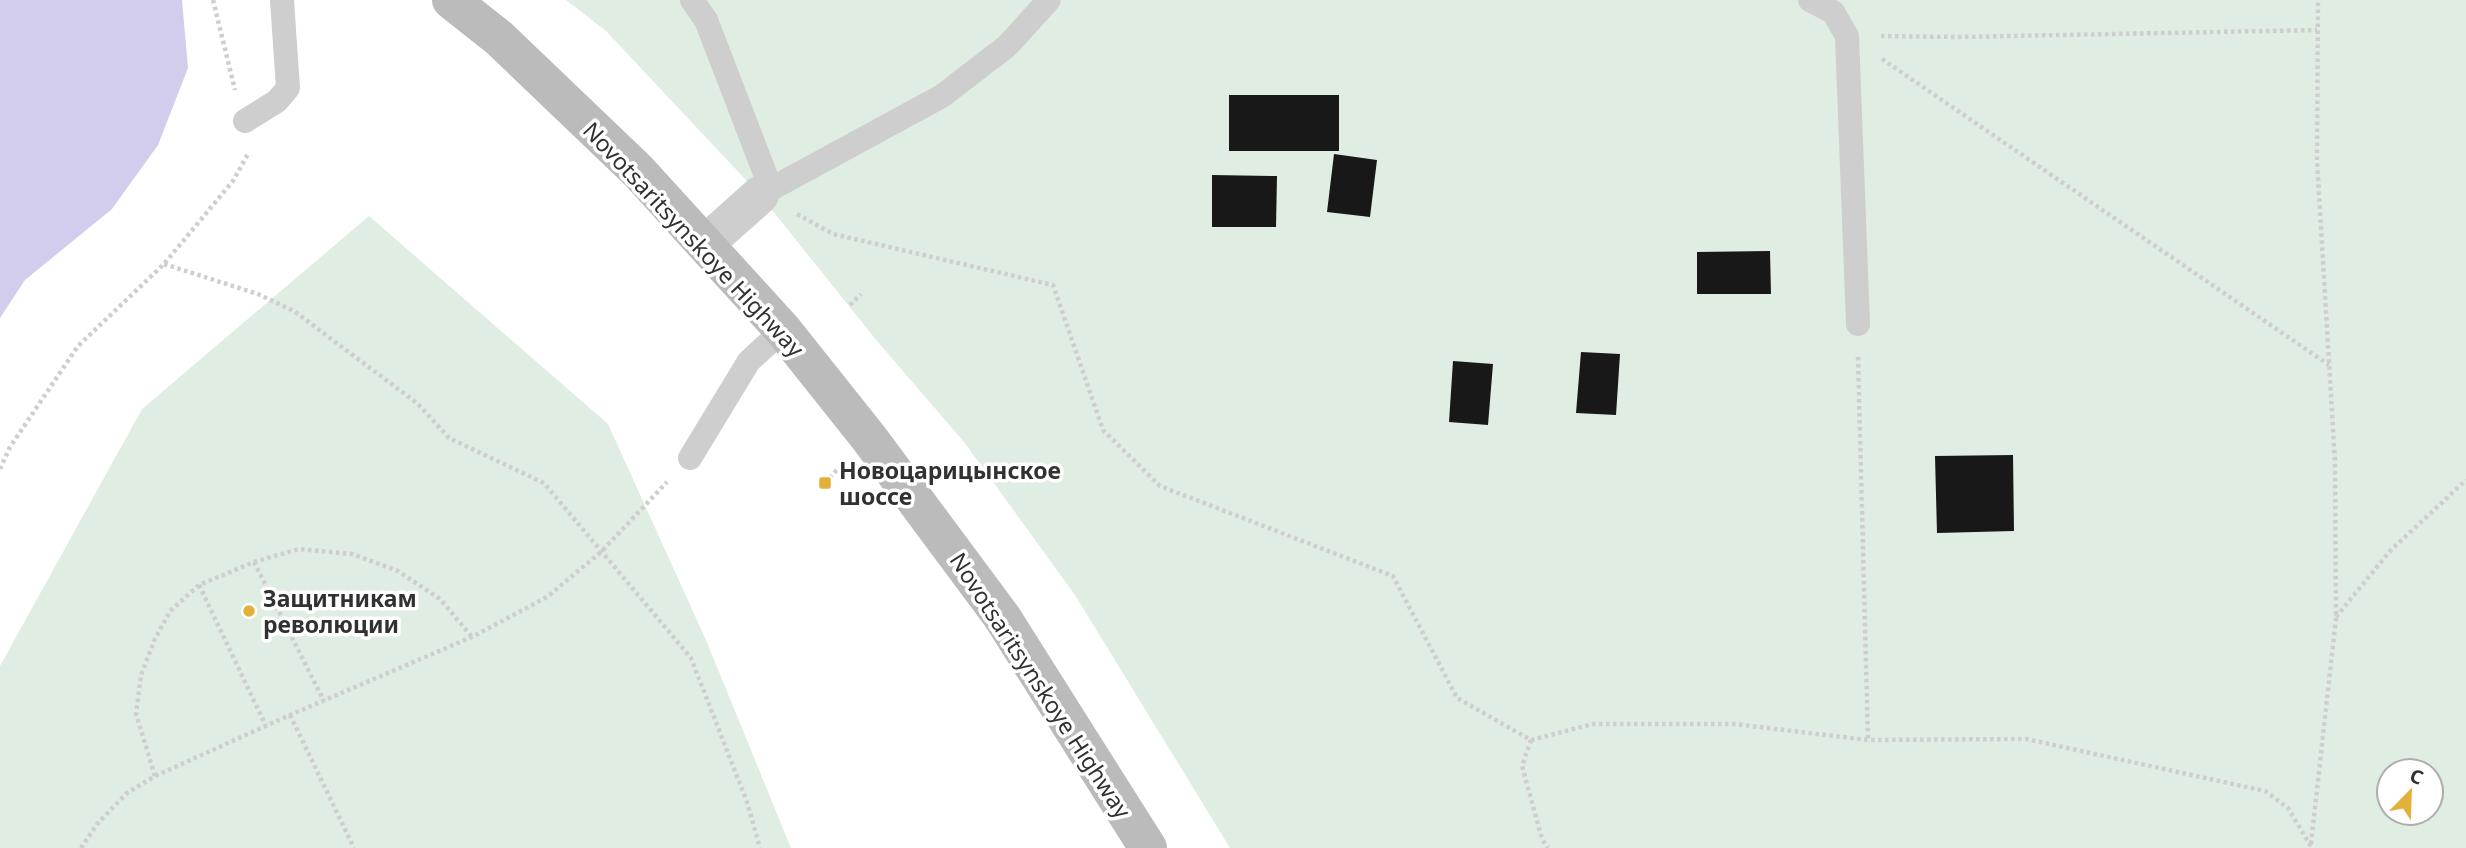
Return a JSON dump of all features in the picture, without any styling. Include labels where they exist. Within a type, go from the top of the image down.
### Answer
[{"type":"main road","name":"Novotsaritsynskoye Highway","points":[[451,0],[499,38],[638,171],[783,330],[869,438],[1002,617],[1148,848]]},
{"type":"street","points":[[705,244],[766,192]]},
{"type":"lane","points":[[245,121],[277,100],[288,88],[282,0]]},
{"type":"lane","points":[[692,0],[706,20],[766,192],[942,96],[1007,46],[1049,0]]},
{"type":"lane","points":[[1810,0],[1833,12],[1847,36],[1858,324]]},
{"type":"lane","points":[[690,458],[749,361],[783,330]]},
{"type":"path","points":[[0,469],[9,447],[78,346],[164,264],[233,181],[248,153],[251,140],[234,86],[213,0]]},
{"type":"path","points":[[2311,847],[2336,618],[2335,463],[2316,160],[2318,0]]},
{"type":"path","points":[[1847,36],[1958,37],[2317,30]]},
{"type":"path","points":[[1847,36],[2329,365]]},
{"type":"path","points":[[766,192],[833,234],[1054,285],[1103,430],[1160,486],[1393,576],[1457,698],[1531,740],[1593,724],[1734,724],[1868,740],[2026,739],[2265,791],[2288,808],[2311,847]]},
{"type":"path","points":[[164,264],[258,294],[294,311],[418,404],[449,438],[544,483],[691,658],[747,802],[760,848]]},
{"type":"path","points":[[850,305],[861,294]]},
{"type":"path","points":[[1858,324],[1868,740]]},
{"type":"path","points":[[81,848],[99,823],[127,793],[155,776],[472,637],[547,597],[601,552],[690,458]]},
{"type":"path","points":[[825,483],[837,470]]},
{"type":"path","points":[[2336,618],[2390,551],[2466,480]]},
{"type":"path","points":[[155,776],[136,714],[141,675],[154,641],[170,611],[199,585],[254,562],[299,549],[352,554],[398,571],[440,599],[472,637]]},
{"type":"path","points":[[254,562],[324,701]]},
{"type":"path","points":[[199,585],[266,726]]},
{"type":"path","points":[[289,715],[354,848]]},
{"type":"path","points":[[1531,740],[1522,766],[1542,839],[1548,848]]},
{"type":"shaded area","points":[[0,0],[182,0],[188,68],[158,145],[112,209],[25,280],[0,318]]},
{"type":"shaded area","points":[[566,0],[2466,0],[2466,848],[1230,848],[1075,595],[964,442],[877,341],[760,195],[606,31]]},
{"type":"shaded area","points":[[369,216],[608,424],[706,640],[791,848],[0,848],[0,666],[142,409]]},
{"type":"building","points":[[1229,95],[1339,95],[1339,151],[1229,151]]},
{"type":"building","points":[[1334,154],[1377,160],[1370,217],[1327,212]]},
{"type":"building","points":[[1212,175],[1277,176],[1276,227],[1212,227]]},
{"type":"building","points":[[1770,251],[1771,294],[1697,294],[1697,252]]},
{"type":"building","points":[[1581,352],[1620,354],[1616,415],[1576,413]]},
{"type":"building","points":[[1453,361],[1493,364],[1488,425],[1449,422]]},
{"type":"building","points":[[2013,455],[2014,531],[1937,533],[1935,456]]},
{"type":"place","name":"Новоцарицынское шоссе","points":[[825,483]]},
{"type":"place","name":"Защитникам революции","points":[[249,611]]}]
